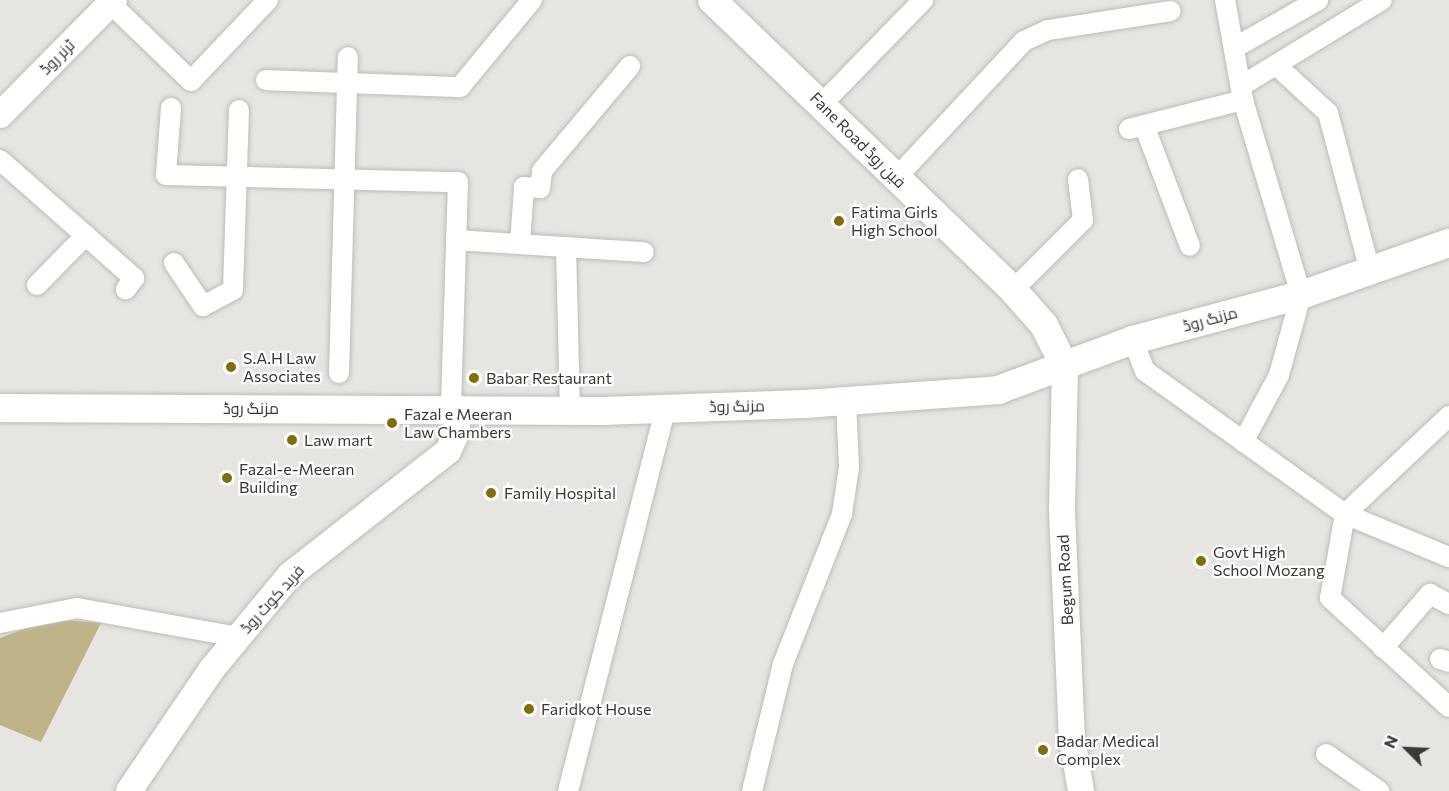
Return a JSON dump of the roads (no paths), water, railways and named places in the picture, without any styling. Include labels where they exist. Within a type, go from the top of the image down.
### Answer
[{"type":"main road","name":"Fane Road فین روڈ","points":[[712,0],[823,103],[1013,290],[1044,325],[1065,368]]},
{"type":"main road","name":"مزنگ روڈ","points":[[0,408],[454,408],[570,411],[846,400],[998,390],[1065,368],[1133,340],[1301,295],[1449,243]]},
{"type":"street","points":[[112,2],[191,81],[268,0]]},
{"type":"street","points":[[266,80],[347,80],[460,87],[532,0]]},
{"type":"street","points":[[823,103],[923,0]]},
{"type":"street","points":[[1225,0],[1242,93],[1301,295],[1279,375],[1243,442]]},
{"type":"street","points":[[1234,48],[1318,0]]},
{"type":"street","points":[[1190,246],[1137,127],[1242,93],[1276,65],[1382,0]]},
{"type":"street","name":"ٹرنر روڈ","points":[[0,115],[112,2]]},
{"type":"street","points":[[897,177],[1024,41],[1048,30],[1171,11]]},
{"type":"street","points":[[339,373],[348,57]]},
{"type":"street","points":[[1276,65],[1328,114],[1370,271]]},
{"type":"street","points":[[520,244],[524,187],[540,188],[542,171],[630,66]]},
{"type":"street","points":[[171,108],[166,174],[458,182],[454,408]]},
{"type":"street","points":[[174,263],[203,306],[233,290],[239,110]]},
{"type":"street","points":[[0,160],[134,278],[126,289]]},
{"type":"street","points":[[1013,290],[1083,220],[1078,179]]},
{"type":"street","points":[[38,285],[86,235]]},
{"type":"street","points":[[456,240],[644,252]]},
{"type":"street","points":[[566,247],[570,411]]},
{"type":"street","points":[[1133,340],[1145,371],[1346,514],[1449,557]]},
{"type":"street","name":"Begum Road","points":[[1065,368],[1062,512],[1072,738],[1081,791]]},
{"type":"street","points":[[752,791],[783,664],[842,514],[849,467],[846,400]]},
{"type":"street","points":[[568,791],[666,407]]},
{"type":"street","name":"فرید کوٹ روڈ","points":[[129,791],[238,637],[291,575],[448,451],[457,432],[454,408]]},
{"type":"street","points":[[1449,416],[1346,514],[1330,598],[1449,707]]},
{"type":"street","points":[[1383,648],[1430,594],[1449,604]]},
{"type":"street","points":[[0,623],[77,608],[238,637]]},
{"type":"street","points":[[1326,754],[1379,791]]},
{"type":"place","name":"Fatima Girls High School","points":[[839,221]]},
{"type":"place","name":"S.A.H Law Associates","points":[[231,367]]},
{"type":"place","name":"Babar Restaurant","points":[[474,378]]},
{"type":"place","name":"Fazal e Meeran Law Chambers","points":[[392,423]]},
{"type":"place","name":"Law mart","points":[[292,440]]},
{"type":"place","name":"Fazal-e-Meeran Building","points":[[227,478]]},
{"type":"place","name":"Family Hospital","points":[[491,493]]},
{"type":"place","name":"Govt High School Mozang","points":[[1201,561]]},
{"type":"place","name":"Faridkot House","points":[[529,709]]},
{"type":"place","name":"Badar Medical Complex","points":[[1043,750]]}]
